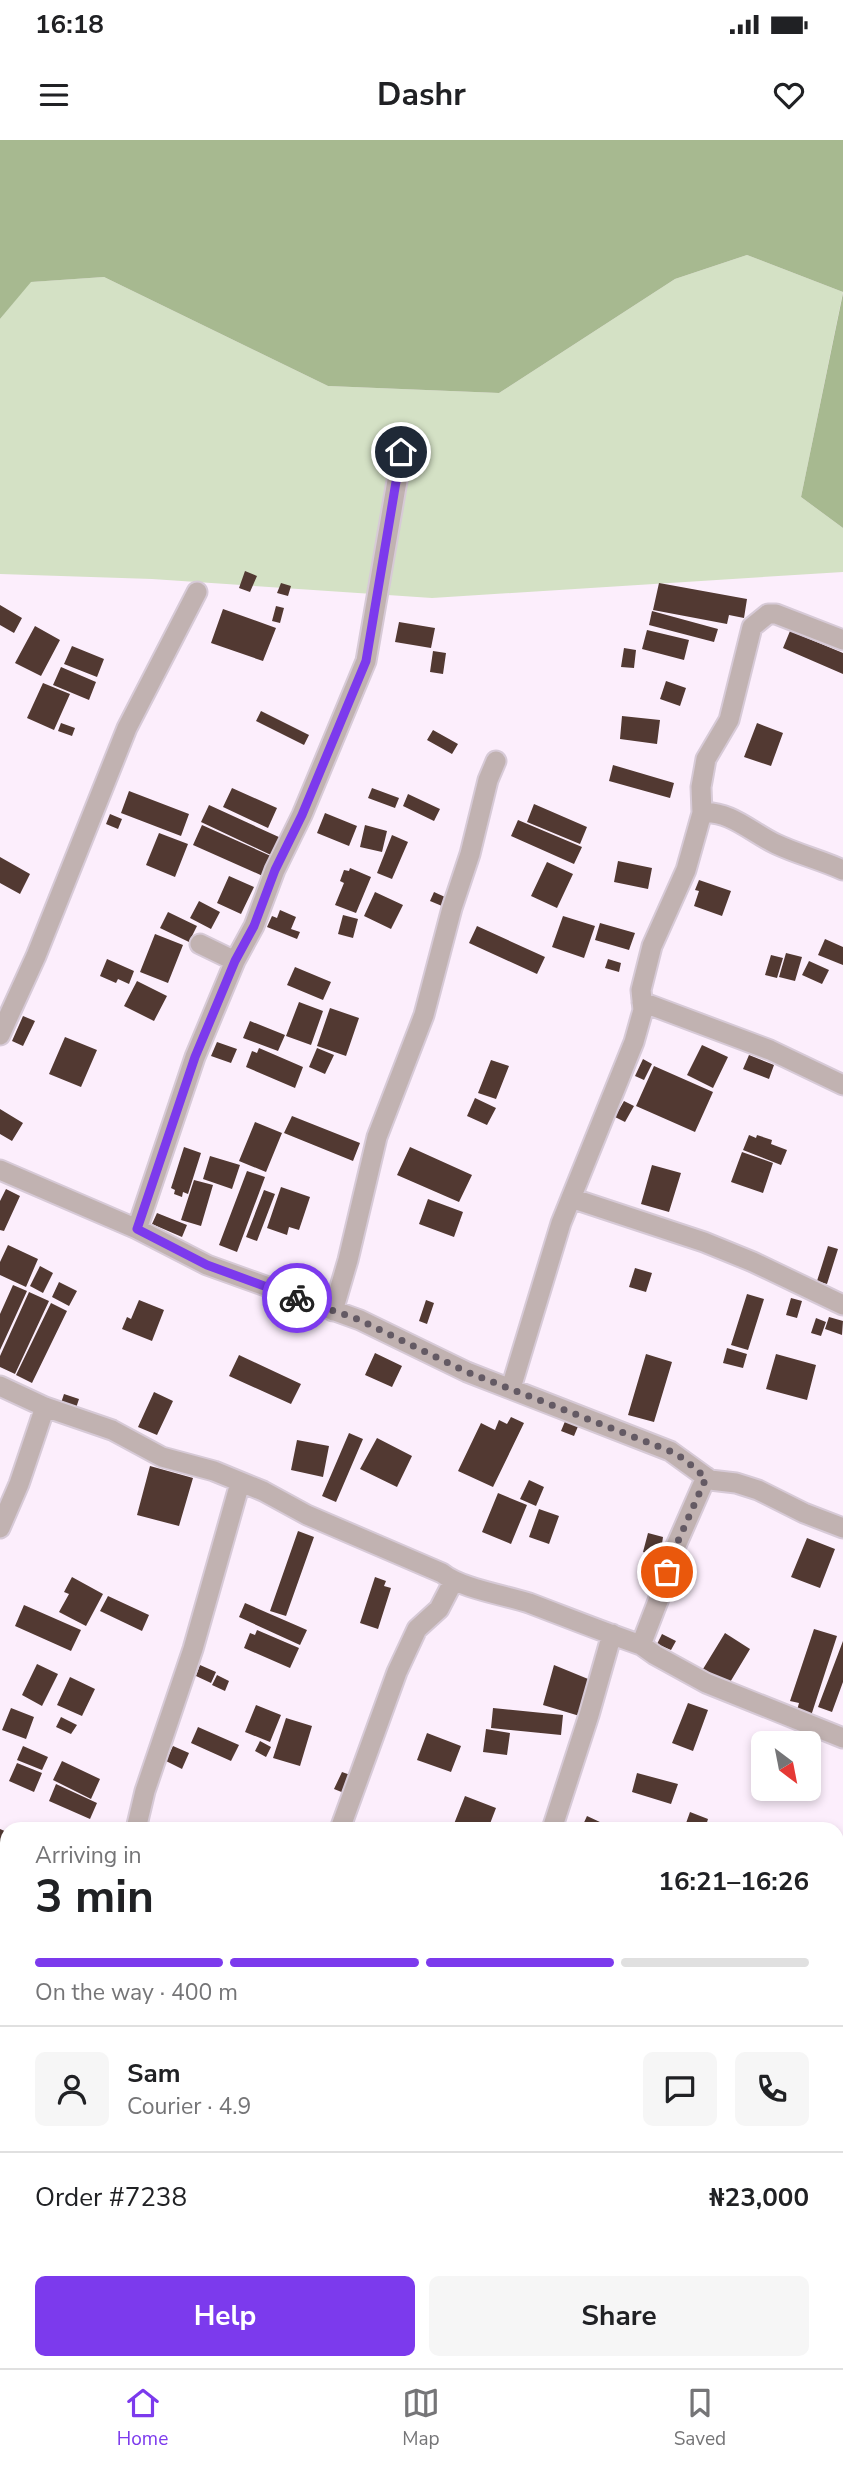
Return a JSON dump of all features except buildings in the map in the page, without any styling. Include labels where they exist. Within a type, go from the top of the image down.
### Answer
[{"type":"street","points":[[137,1229],[195,1057],[235,961],[254,926],[275,870],[302,815],[366,661],[401,452]]},
{"type":"street","points":[[0,1035],[36,956],[127,728],[197,592]]},
{"type":"street","points":[[511,1388],[561,1223],[634,1042],[643,1010],[640,990],[652,946],[686,870],[702,813],[701,787],[706,759],[729,720],[752,627],[768,614],[776,614],[843,640]]},
{"type":"street","points":[[333,1311],[377,1137],[424,1015],[488,780],[496,761]]},
{"type":"street","points":[[702,813],[715,812],[776,844],[843,870]]},
{"type":"street","points":[[200,944],[235,961]]},
{"type":"street","points":[[642,1002],[770,1050],[843,1086]]},
{"type":"street","points":[[0,1170],[137,1229],[207,1265],[360,1320],[467,1372],[670,1451],[706,1478],[758,1490],[804,1513],[843,1528]]},
{"type":"street","points":[[571,1198],[704,1242],[843,1305]]},
{"type":"street","points":[[0,1386],[45,1408],[112,1430],[162,1457],[214,1471],[283,1500],[307,1515],[370,1544],[442,1573],[453,1582],[527,1603],[641,1645],[655,1656],[706,1683],[843,1738]]},
{"type":"street","points":[[0,1528],[19,1484],[45,1408]]},
{"type":"street","points":[[641,1645],[663,1588],[671,1557],[706,1478]]},
{"type":"street","points":[[138,1822],[145,1791],[193,1649],[240,1483]]},
{"type":"street","points":[[343,1822],[397,1672],[417,1629],[439,1609],[453,1582]]},
{"type":"street","points":[[554,1822],[612,1634]]},
{"type":"green space","points":[[0,140],[843,140],[843,292],[747,255],[675,279],[499,393],[328,386],[104,277],[31,282],[0,319]]},
{"type":"green space","points":[[747,255],[843,292],[801,497],[843,528],[843,572],[432,598],[152,579],[0,574],[0,319],[30,282],[104,277],[328,386],[499,393],[675,279]]},
{"type":"green space","points":[[843,293],[843,528],[801,497]]},
{"type":"way so far","points":[[297,1298],[360,1320],[467,1372],[670,1451],[684,1459],[706,1478],[667,1572]]},
{"type":"route","points":[[297,1298],[207,1265],[137,1229],[195,1057],[235,961],[254,926],[275,870],[302,815],[366,661],[401,452]]}]
